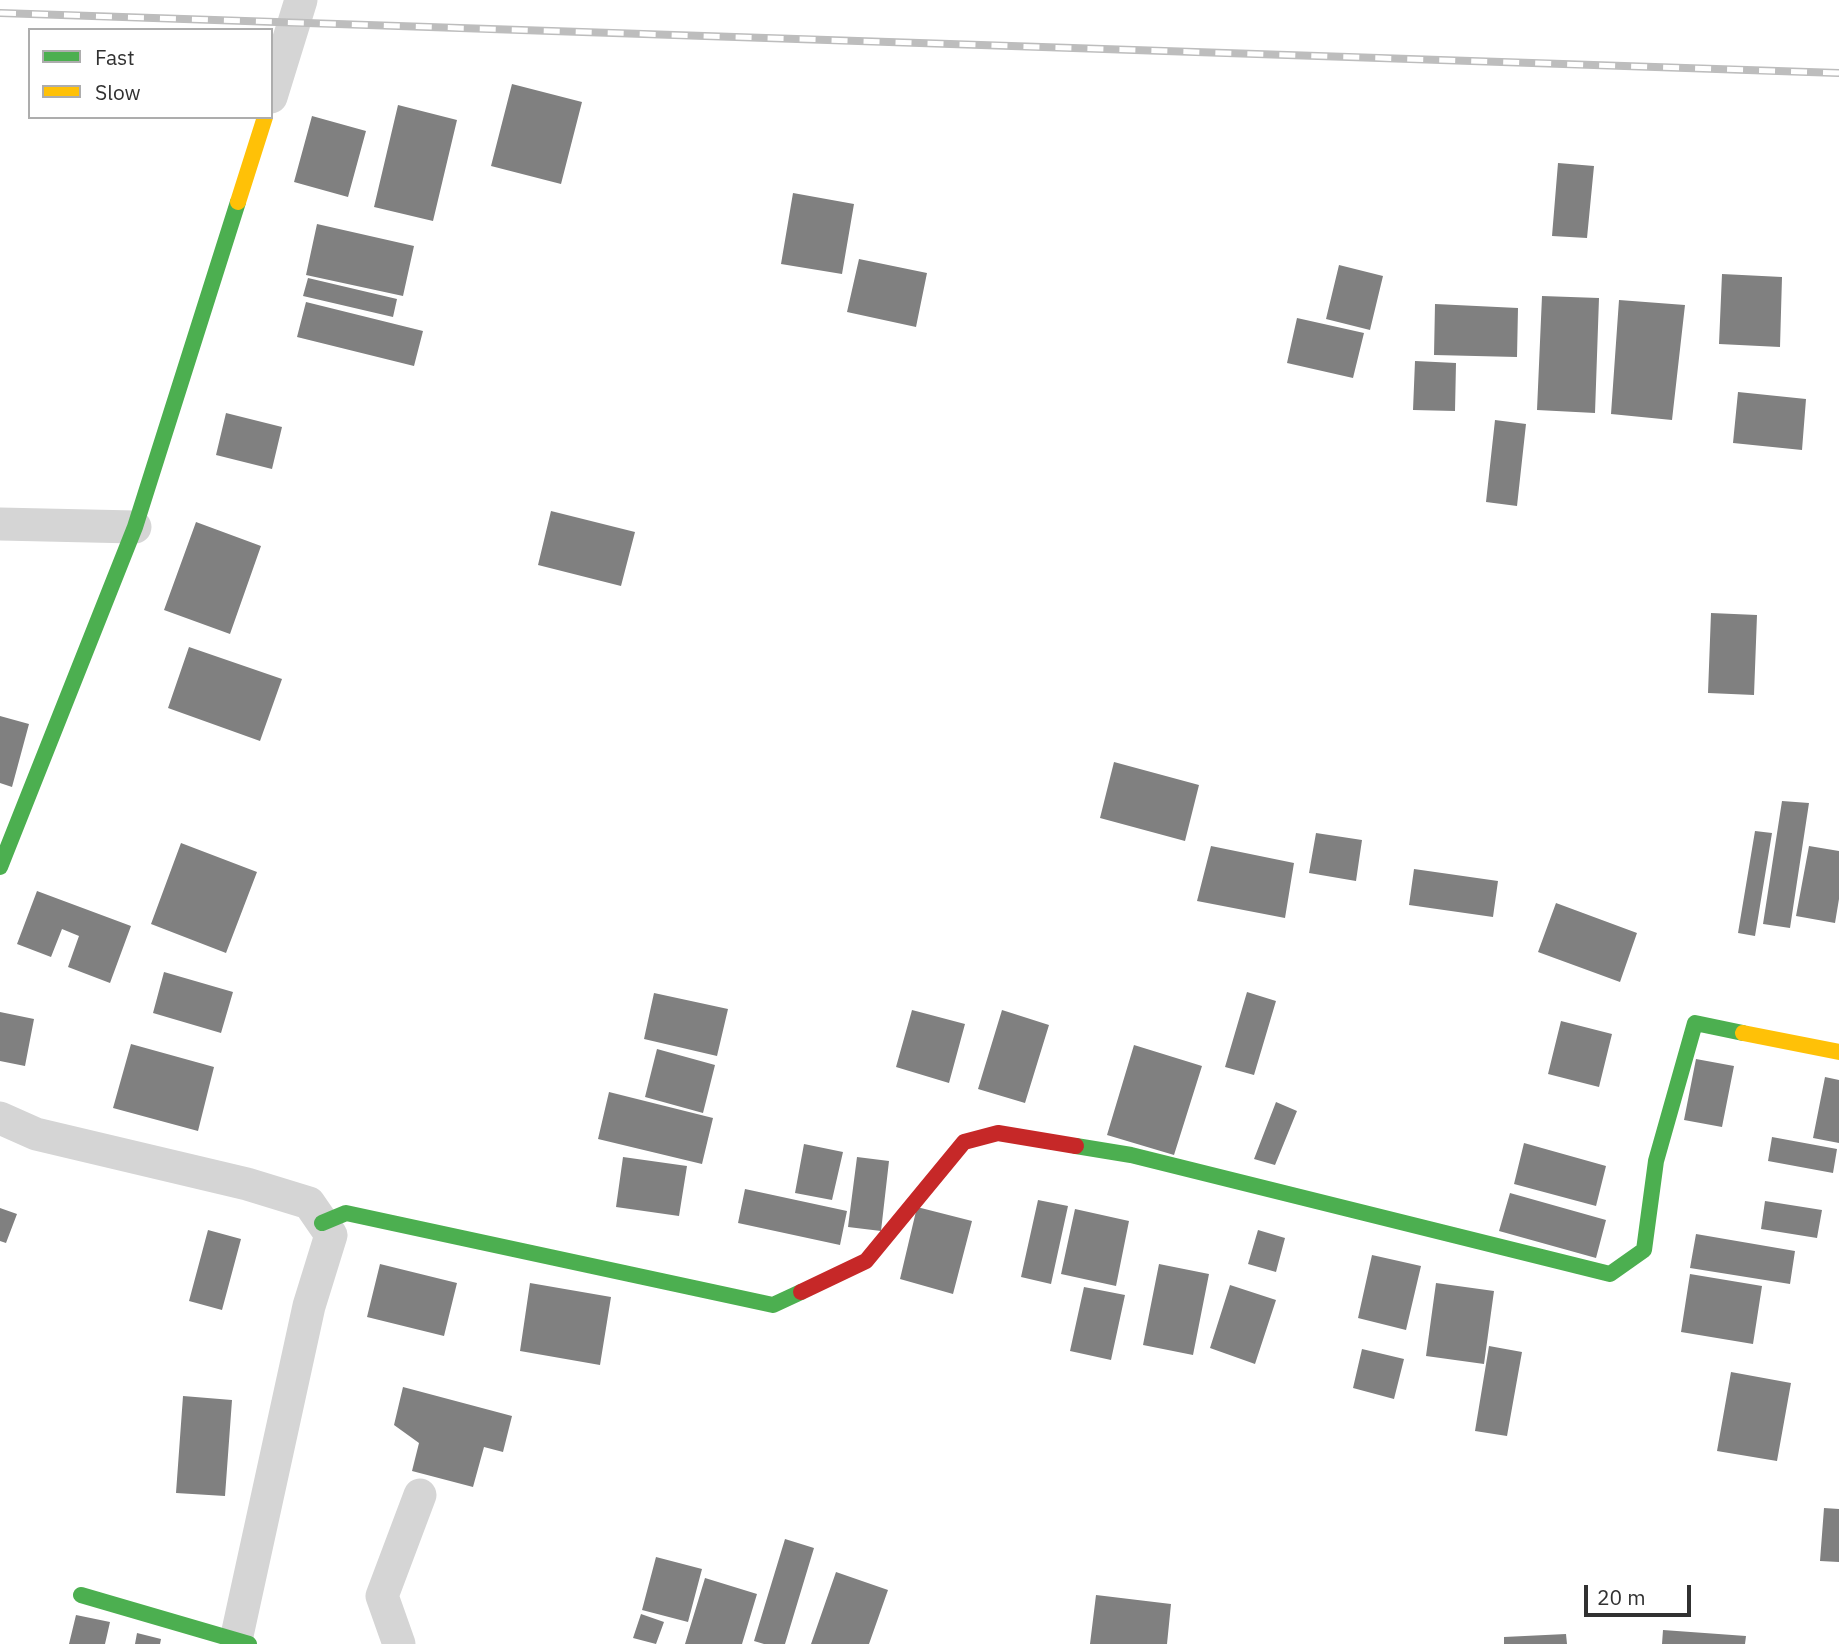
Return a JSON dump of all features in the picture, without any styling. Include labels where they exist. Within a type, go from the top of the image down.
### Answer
[{"type":"street","points":[[273,91],[301,0]]},
{"type":"street","points":[[0,867],[135,527],[264,119]]},
{"type":"street","points":[[0,524],[135,527]]},
{"type":"street","points":[[322,1223],[346,1213],[773,1305],[866,1261],[964,1142],[998,1133],[1131,1155],[1609,1273],[1644,1250],[1656,1161],[1695,1023],[1839,1052]]},
{"type":"street","points":[[0,1118],[36,1134],[247,1184],[309,1203],[331,1235],[309,1306],[242,1642],[81,1595]]},
{"type":"street","points":[[399,1644],[382,1595],[421,1495]]},
{"type":"building","points":[[512,84],[582,102],[561,184],[491,166]]},
{"type":"building","points":[[398,105],[457,120],[433,221],[374,207]]},
{"type":"building","points":[[312,116],[366,131],[348,197],[294,182]]},
{"type":"building","points":[[1558,163],[1594,166],[1587,238],[1552,236]]},
{"type":"building","points":[[793,193],[854,204],[842,274],[781,264]]},
{"type":"building","points":[[317,224],[414,246],[403,296],[306,275]]},
{"type":"building","points":[[859,259],[927,273],[916,327],[847,312]]},
{"type":"building","points":[[1339,265],[1383,276],[1370,330],[1326,319]]},
{"type":"building","points":[[1722,274],[1782,277],[1780,347],[1719,344]]},
{"type":"building","points":[[308,278],[397,299],[393,317],[303,296]]},
{"type":"building","points":[[1542,296],[1599,298],[1595,413],[1537,410]]},
{"type":"building","points":[[1619,300],[1685,305],[1672,420],[1611,414]]},
{"type":"building","points":[[306,302],[423,331],[414,366],[297,337]]},
{"type":"building","points":[[1435,304],[1518,308],[1517,357],[1434,355]]},
{"type":"building","points":[[1297,318],[1364,333],[1353,378],[1287,363]]},
{"type":"building","points":[[1415,361],[1456,363],[1455,411],[1413,410]]},
{"type":"building","points":[[1738,392],[1806,399],[1802,450],[1733,443]]},
{"type":"building","points":[[226,413],[282,427],[272,469],[216,455]]},
{"type":"building","points":[[1495,420],[1526,424],[1517,506],[1486,502]]},
{"type":"building","points":[[551,511],[635,532],[621,586],[538,565]]},
{"type":"building","points":[[196,522],[261,546],[230,634],[164,610]]},
{"type":"building","points":[[1711,613],[1757,615],[1754,695],[1708,693]]},
{"type":"building","points":[[189,647],[282,679],[260,741],[168,708]]},
{"type":"building","points":[[0,716],[29,724],[12,787],[0,783]]},
{"type":"building","points":[[1114,762],[1199,785],[1185,841],[1100,818]]},
{"type":"building","points":[[1782,801],[1809,803],[1790,928],[1763,924]]},
{"type":"building","points":[[1755,831],[1772,833],[1755,936],[1738,933]]},
{"type":"building","points":[[1316,833],[1362,840],[1356,881],[1309,873]]},
{"type":"building","points":[[181,843],[257,872],[226,953],[151,924]]},
{"type":"building","points":[[1211,846],[1294,863],[1285,918],[1197,901]]},
{"type":"building","points":[[1809,846],[1839,851],[1839,899],[1835,923],[1796,916]]},
{"type":"building","points":[[1414,869],[1498,881],[1493,917],[1409,905]]},
{"type":"building","points":[[37,891],[131,926],[110,983],[68,967],[79,936],[62,929],[51,957],[17,944]]},
{"type":"building","points":[[1556,903],[1637,933],[1620,982],[1538,952]]},
{"type":"building","points":[[164,972],[233,992],[221,1033],[153,1013]]},
{"type":"building","points":[[1247,992],[1276,1001],[1254,1075],[1225,1067]]},
{"type":"building","points":[[654,993],[728,1009],[717,1056],[644,1039]]},
{"type":"building","points":[[912,1010],[965,1024],[949,1083],[896,1067]]},
{"type":"building","points":[[1002,1010],[1049,1025],[1025,1103],[978,1089]]},
{"type":"building","points":[[0,1012],[34,1019],[25,1066],[0,1061]]},
{"type":"building","points":[[1561,1021],[1612,1034],[1599,1087],[1548,1074]]},
{"type":"building","points":[[131,1044],[214,1067],[198,1131],[113,1108]]},
{"type":"building","points":[[1134,1045],[1202,1066],[1174,1155],[1107,1135]]},
{"type":"building","points":[[657,1049],[715,1065],[703,1113],[645,1097]]},
{"type":"building","points":[[1696,1059],[1734,1066],[1722,1127],[1684,1120]]},
{"type":"building","points":[[1825,1077],[1839,1080],[1839,1143],[1813,1138]]},
{"type":"building","points":[[609,1092],[713,1118],[702,1164],[598,1139]]},
{"type":"building","points":[[1276,1102],[1297,1111],[1275,1165],[1254,1159]]},
{"type":"building","points":[[1772,1137],[1837,1149],[1833,1173],[1768,1161]]},
{"type":"building","points":[[1524,1143],[1606,1166],[1596,1206],[1514,1184]]},
{"type":"building","points":[[804,1144],[843,1152],[832,1200],[795,1193]]},
{"type":"building","points":[[623,1157],[687,1166],[679,1216],[616,1207]]},
{"type":"building","points":[[857,1157],[889,1161],[881,1231],[848,1227]]},
{"type":"building","points":[[745,1189],[847,1211],[840,1245],[738,1223]]},
{"type":"building","points":[[1510,1193],[1606,1220],[1596,1258],[1499,1231]]},
{"type":"building","points":[[1038,1200],[1068,1206],[1051,1284],[1021,1277]]},
{"type":"building","points":[[1765,1201],[1822,1210],[1817,1238],[1761,1229]]},
{"type":"building","points":[[917,1207],[972,1221],[953,1294],[900,1279]]},
{"type":"building","points":[[0,1208],[17,1214],[6,1243],[0,1241]]},
{"type":"building","points":[[1075,1209],[1129,1221],[1116,1286],[1061,1274]]},
{"type":"building","points":[[208,1230],[241,1239],[222,1310],[189,1301]]},
{"type":"building","points":[[1258,1230],[1285,1238],[1276,1272],[1248,1264]]},
{"type":"building","points":[[1696,1234],[1795,1251],[1790,1284],[1690,1268]]},
{"type":"building","points":[[1372,1255],[1421,1266],[1406,1330],[1358,1318]]},
{"type":"building","points":[[380,1264],[457,1283],[444,1336],[367,1317]]},
{"type":"building","points":[[1159,1264],[1209,1274],[1193,1355],[1143,1345]]},
{"type":"building","points":[[1690,1274],[1762,1286],[1753,1344],[1681,1332]]},
{"type":"building","points":[[530,1283],[611,1297],[600,1365],[520,1351]]},
{"type":"building","points":[[1436,1283],[1494,1291],[1484,1364],[1426,1356]]},
{"type":"building","points":[[1230,1285],[1276,1300],[1255,1364],[1210,1348]]},
{"type":"building","points":[[1084,1287],[1125,1295],[1111,1360],[1070,1351]]},
{"type":"building","points":[[1489,1346],[1522,1352],[1507,1436],[1475,1431]]},
{"type":"building","points":[[1362,1349],[1404,1359],[1394,1399],[1353,1388]]},
{"type":"building","points":[[1731,1372],[1791,1383],[1777,1461],[1717,1451]]},
{"type":"building","points":[[403,1387],[512,1416],[503,1452],[484,1447],[473,1487],[412,1471],[419,1443],[394,1425]]},
{"type":"building","points":[[183,1396],[232,1400],[225,1496],[176,1493]]},
{"type":"building","points":[[1824,1508],[1839,1509],[1839,1562],[1820,1561]]},
{"type":"building","points":[[785,1539],[814,1548],[785,1644],[764,1644],[754,1641]]},
{"type":"building","points":[[656,1557],[702,1569],[688,1622],[642,1610]]},
{"type":"building","points":[[836,1572],[888,1590],[869,1644],[811,1644]]},
{"type":"building","points":[[705,1578],[757,1594],[742,1644],[685,1644]]},
{"type":"building","points":[[1096,1595],[1171,1604],[1167,1644],[1090,1644]]},
{"type":"building","points":[[641,1614],[664,1622],[656,1644],[633,1638]]},
{"type":"building","points":[[76,1615],[110,1622],[105,1644],[69,1644]]},
{"type":"building","points":[[1663,1630],[1746,1636],[1745,1644],[1662,1644]]},
{"type":"building","points":[[137,1633],[161,1639],[160,1644],[135,1644]]},
{"type":"building","points":[[1566,1634],[1567,1644],[1504,1644],[1504,1637]]},
{"type":"railway","points":[[0,13],[1839,73]]},
{"type":"traffic: fast","points":[[0,867],[135,527],[238,202]]},
{"type":"traffic: fast","points":[[1076,1146],[1131,1155],[1610,1274],[1644,1250],[1656,1161],[1695,1023],[1743,1033]]},
{"type":"traffic: fast","points":[[322,1223],[346,1213],[773,1305],[801,1292]]},
{"type":"traffic: fast","points":[[81,1595],[249,1644]]},
{"type":"traffic: slow","points":[[238,202],[264,119]]},
{"type":"traffic: slow","points":[[1743,1033],[1839,1052]]},
{"type":"traffic: jam","points":[[801,1292],[866,1261],[964,1142],[998,1133],[1076,1146]]}]
